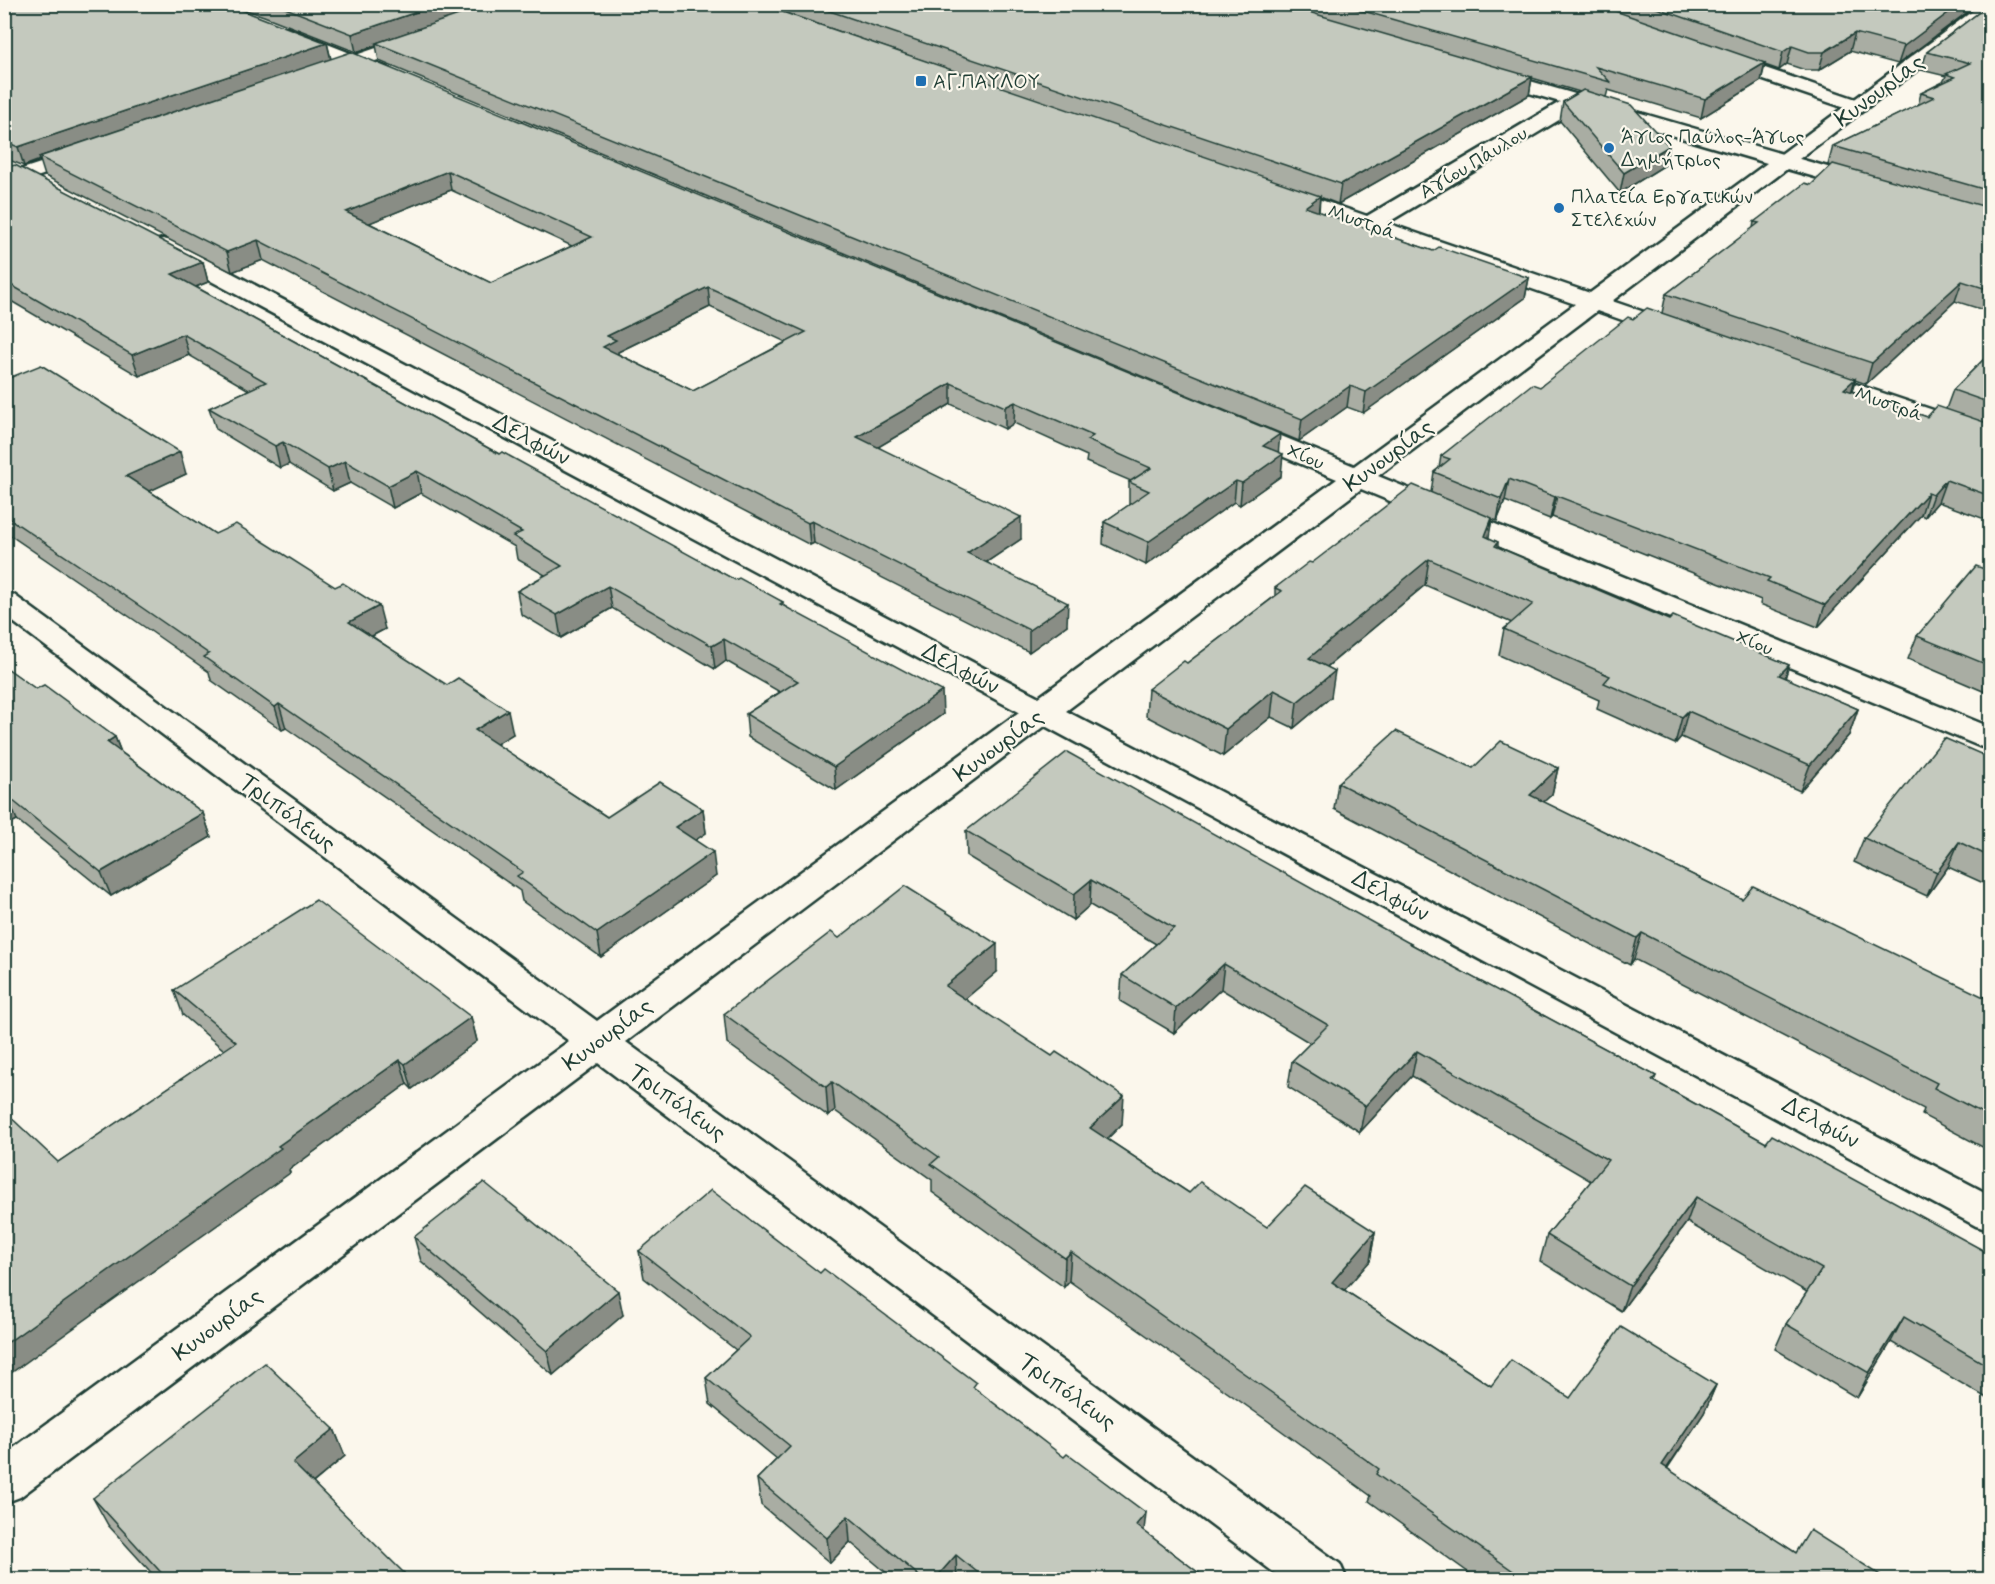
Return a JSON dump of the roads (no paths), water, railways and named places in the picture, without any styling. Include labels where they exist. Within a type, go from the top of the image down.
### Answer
[{"type":"street","name":"Κυνουρίας","points":[[4,1482],[1990,8]]},
{"type":"street","points":[[267,26],[400,80]]},
{"type":"street","points":[[312,76],[433,35]]},
{"type":"street","points":[[1700,51],[1858,106]]},
{"type":"street","points":[[1473,70],[1887,191]]},
{"type":"street","name":"Αγίου Πάυλου","points":[[1369,224],[1576,100]]},
{"type":"street","points":[[12,174],[103,148]]},
{"type":"street","points":[[12,174],[57,191]]},
{"type":"street","name":"Μυστρά","points":[[1258,185],[1696,337]]},
{"type":"street","name":"Δελφών","points":[[142,235],[468,405],[1042,712],[1743,1080],[1990,1214]]},
{"type":"street","name":"Μυστρά","points":[[1786,368],[1990,438]]},
{"type":"street","name":"Χίου","points":[[1215,418],[1990,739]]},
{"type":"street","name":"Τριπόλεως","points":[[4,602],[1323,1580]]},
{"type":"place","name":"ΑΓ.ΠΑΥΛΟΥ","points":[[921,81]]},
{"type":"place","name":"Άγιος Παύλος-Άγιος Δημήτριος","points":[[1609,148]]},
{"type":"place","name":"Πλατεία Εργατικών Στελεχών","points":[[1559,208]]}]
